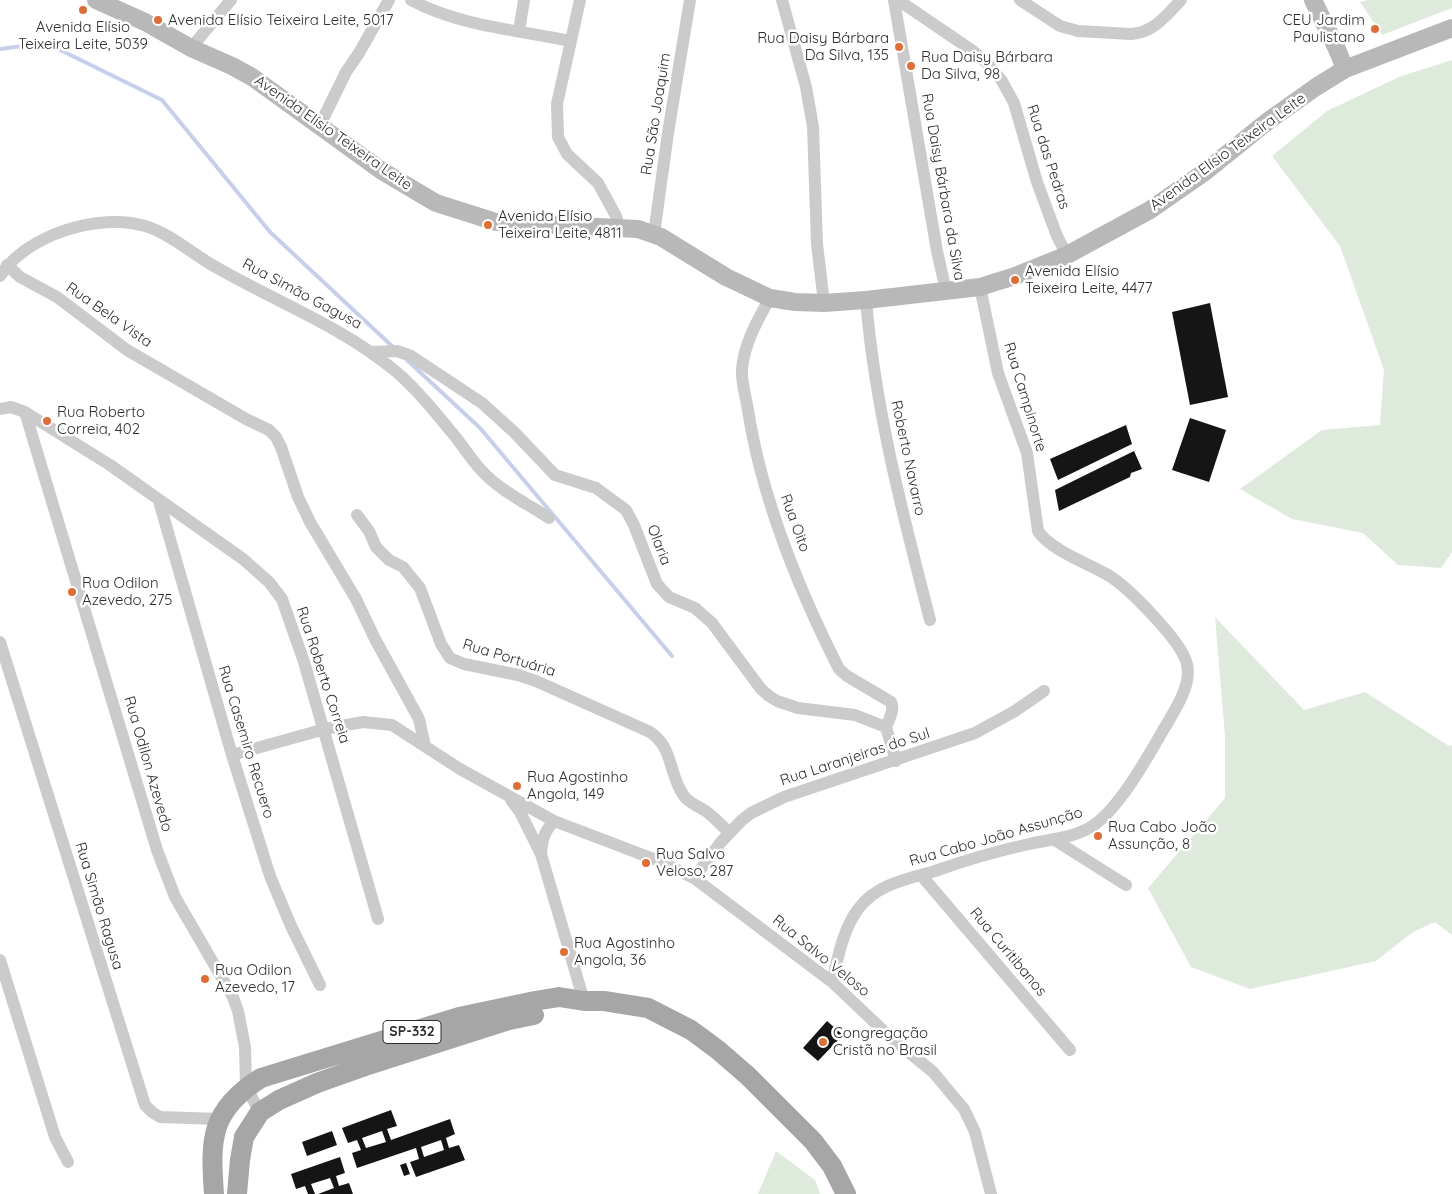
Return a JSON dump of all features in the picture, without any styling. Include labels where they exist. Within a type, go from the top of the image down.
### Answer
[{"type":"main road","name":"Avenida Elísio Teixeira Leite","points":[[96,0],[145,22],[191,48],[252,77],[382,171],[436,203],[496,222],[638,229],[654,234],[726,277],[770,298],[824,304],[980,287],[1015,276],[1066,255],[1150,210],[1206,171],[1268,121],[1345,69],[1452,28]]},
{"type":"main road","points":[[1312,0],[1331,36],[1345,69]]},
{"type":"main road","name":"SP-332","points":[[214,1194],[212,1148],[219,1119],[229,1103],[246,1087],[261,1078],[460,1017],[559,997],[584,1001],[604,1001],[648,1008],[691,1030],[748,1076],[813,1141],[832,1166],[846,1194]]},
{"type":"main road","name":"SP-332","points":[[237,1194],[244,1136],[260,1112],[279,1100],[365,1066],[508,1020],[552,1011],[584,1001]]},
{"type":"main road","points":[[219,1119],[226,1123],[235,1138],[237,1194]]},
{"type":"street","points":[[191,48],[231,0]]},
{"type":"street","points":[[320,125],[346,72],[389,0]]},
{"type":"street","points":[[411,0],[443,14],[571,41]]},
{"type":"street","points":[[519,31],[524,0]]},
{"type":"street","points":[[580,0],[557,104],[558,137],[567,154],[598,184],[616,216],[619,227]]},
{"type":"street","name":"Rua São Joaquim","points":[[654,234],[659,211],[668,133],[690,0]]},
{"type":"street","points":[[782,0],[806,87],[813,127],[816,237],[824,304]]},
{"type":"street","name":"Rua Daisy Bárbara da Silva","points":[[894,0],[937,251],[946,292]]},
{"type":"street","name":"Rua das Pedras","points":[[898,0],[973,51],[989,65],[1002,81],[1014,103],[1037,182],[1066,255]]},
{"type":"street","points":[[1020,0],[1060,26],[1078,31],[1138,34],[1154,26],[1181,0]]},
{"type":"street","name":"Rua Simão Gagusa","points":[[4,271],[29,248],[60,232],[90,223],[121,222],[144,226],[163,233],[214,266],[321,321],[371,352],[396,371],[427,403],[482,471],[517,498],[549,518]]},
{"type":"street","name":"Rua Bela Vista","points":[[4,271],[20,277],[57,297],[127,350],[246,419],[269,430],[276,437],[298,497],[310,522],[356,599],[375,639],[420,719],[425,746]]},
{"type":"street","name":"Rua Campinorte","points":[[980,287],[998,373],[1026,450],[1038,531],[1055,546],[1110,576],[1164,628],[1185,658]]},
{"type":"street","name":"Rua Oito","points":[[770,298],[752,335],[742,368],[751,427],[761,472],[779,529],[799,580],[839,668],[847,676],[892,704],[893,708],[886,727]]},
{"type":"street","name":"Roberto Navarro","points":[[866,300],[873,361],[889,448],[905,525],[930,620]]},
{"type":"street","name":"Olaria","points":[[371,352],[397,351],[411,356],[482,403],[515,433],[555,475],[589,484],[620,504],[631,518],[661,590],[674,600],[695,608],[712,623],[761,689],[769,696],[777,701],[798,708],[855,715],[886,727]]},
{"type":"street","name":"Rua Roberto Correia","points":[[0,409],[12,407],[25,412],[110,465],[243,559],[269,582],[282,599],[292,624],[325,729],[378,919]]},
{"type":"street","name":"Rua Odilon Azevedo","points":[[25,412],[157,850],[175,897],[233,997],[246,1047],[246,1087],[260,1112]]},
{"type":"street","name":"Rua Casemiro Recuero","points":[[159,501],[232,756],[270,876],[291,926],[320,985]]},
{"type":"street","name":"Rua Portuária","points":[[358,515],[376,547],[389,560],[403,567],[420,588],[441,644],[450,658],[464,664],[536,680],[653,733],[664,745],[675,780],[685,796],[730,833]]},
{"type":"street","name":"Rua Simão Ragusa","points":[[0,642],[145,1105],[160,1117],[219,1119]]},
{"type":"street","name":"Rua Cabo João Assunção","points":[[832,982],[850,921],[867,899],[879,891],[894,883],[954,863],[1078,833],[1094,825],[1120,797],[1141,766],[1181,698],[1187,671],[1185,658]]},
{"type":"street","name":"Rua Laranjeiras do Sul","points":[[694,878],[730,833],[751,813],[784,797],[975,733],[1015,711],[1044,691]]},
{"type":"street","name":"Rua Salvo Veloso","points":[[232,756],[325,729],[363,722],[392,725],[460,769],[554,821],[659,861],[694,878],[832,982],[888,1035],[934,1072],[964,1109],[975,1132],[991,1194]]},
{"type":"street","points":[[886,727],[896,761]]},
{"type":"street","points":[[510,797],[520,812],[541,854],[584,1001]]},
{"type":"street","points":[[541,854],[542,841],[546,830],[554,821]]},
{"type":"street","points":[[1053,839],[1126,885]]},
{"type":"street","name":"Rua Curitibanos","points":[[921,875],[1070,1050]]},
{"type":"street","points":[[0,960],[55,1137],[68,1162]]},
{"type":"green space","points":[[1368,0],[1452,0],[1452,8],[1382,35],[1360,2]]},
{"type":"green space","points":[[1452,60],[1452,552],[1441,568],[1398,565],[1363,533],[1292,519],[1240,489],[1322,430],[1380,425],[1384,370],[1340,246],[1272,156],[1327,111],[1399,77]]},
{"type":"green space","points":[[1215,617],[1304,710],[1365,692],[1449,746],[1452,745],[1452,935],[1435,922],[1413,932],[1376,961],[1250,989],[1191,967],[1148,888],[1225,798],[1225,736]]},
{"type":"green space","points":[[776,1151],[815,1180],[820,1194],[758,1194]]},
{"type":"building","points":[[1210,303],[1228,397],[1190,405],[1172,312]]},
{"type":"building","points":[[1190,418],[1226,430],[1209,482],[1172,470]]},
{"type":"building","points":[[1126,425],[1132,444],[1058,480],[1050,459]]},
{"type":"building","points":[[1134,451],[1142,469],[1131,473],[1130,477],[1059,511],[1055,490]]},
{"type":"building","name":"Congregação Cristã no Brasil","points":[[827,1021],[843,1035],[818,1061],[803,1048]]},
{"type":"building","points":[[391,1110],[397,1126],[387,1129],[391,1140],[450,1119],[455,1134],[446,1138],[449,1148],[459,1145],[465,1160],[416,1177],[410,1162],[419,1159],[416,1148],[357,1168],[352,1153],[361,1150],[357,1140],[348,1143],[342,1128]],"holes":[[[382,1131],[386,1142],[366,1148],[362,1138]],[[441,1140],[444,1150],[424,1157],[421,1147]]]},
{"type":"building","points":[[332,1131],[337,1145],[307,1156],[302,1142]]},
{"type":"building","points":[[340,1157],[345,1173],[336,1176],[339,1186],[349,1183],[353,1194],[318,1194],[334,1188],[330,1178],[311,1184],[315,1194],[308,1194],[305,1186],[296,1189],[291,1174]]},
{"type":"building","points":[[406,1163],[410,1174],[404,1176],[400,1165]]},
{"type":"waterway","points":[[0,49],[46,43],[162,100],[270,232],[393,347]]},
{"type":"waterway","points":[[407,360],[480,428],[672,656]]},
{"type":"place","name":"Avenida Elísio Teixeira Leite, 5039","points":[[83,10]]},
{"type":"place","name":"Avenida Elísio Teixeira Leite, 5017","points":[[158,20]]},
{"type":"place","name":"CEU Jardim Paulistano","points":[[1375,29]]},
{"type":"place","name":"Rua Daisy Bárbara Da Silva, 135","points":[[899,47]]},
{"type":"place","name":"Rua Daisy Bárbara Da Silva, 98","points":[[911,66]]},
{"type":"place","name":"Avenida Elísio Teixeira Leite, 4811","points":[[488,225]]},
{"type":"place","name":"Avenida Elísio Teixeira Leite, 4477","points":[[1015,280]]},
{"type":"place","name":"Rua Roberto Correia, 402","points":[[47,421]]},
{"type":"place","name":"Rua Odilon Azevedo, 275","points":[[72,592]]},
{"type":"place","name":"Rua Agostinho Angola, 149","points":[[517,786]]},
{"type":"place","name":"Rua Cabo João Assunção, 8","points":[[1098,836]]},
{"type":"place","name":"Rua Salvo Veloso, 287","points":[[646,863]]},
{"type":"place","name":"Rua Agostinho Angola, 36","points":[[564,952]]},
{"type":"place","name":"Rua Odilon Azevedo, 17","points":[[205,979]]},
{"type":"place","name":"Congregação Cristã no Brasil","points":[[823,1042]]}]
